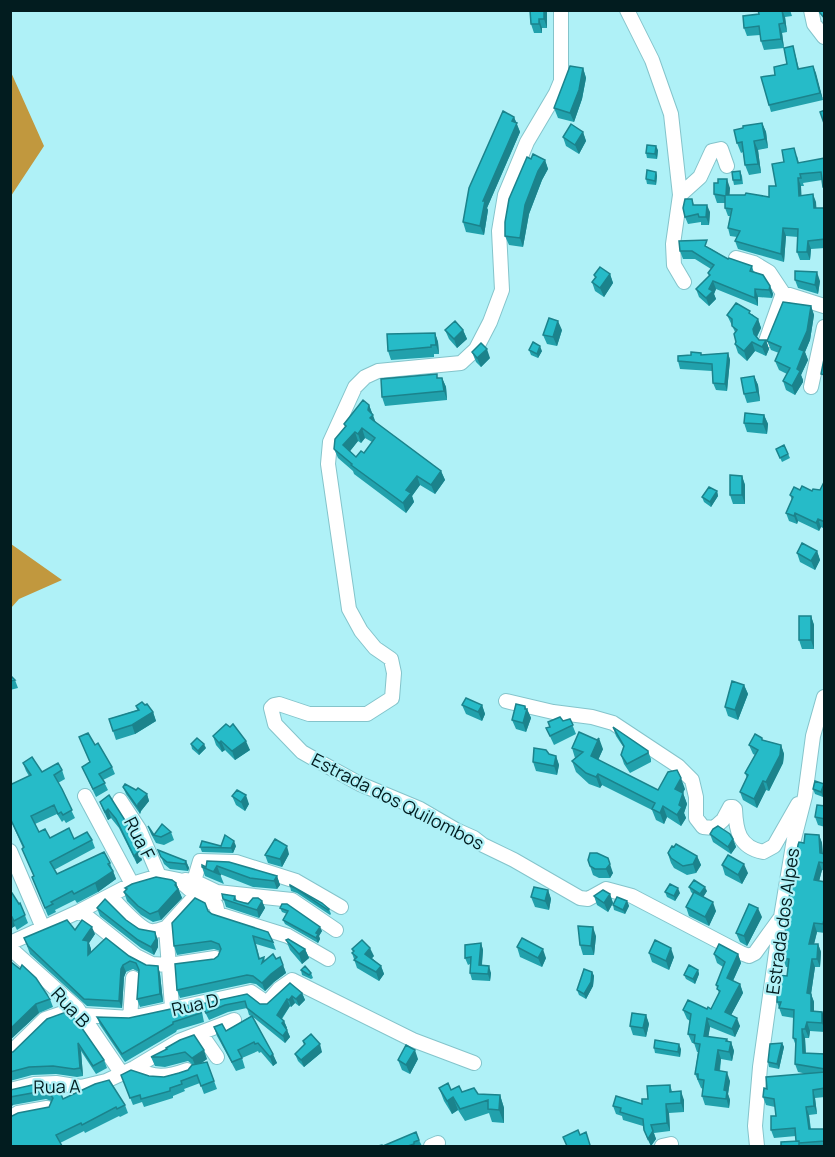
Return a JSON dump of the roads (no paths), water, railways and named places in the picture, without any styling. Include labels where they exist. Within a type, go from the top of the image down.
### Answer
[{"type":"street","name":"Estrada dos Quilombos","points":[[561,10],[561,81],[527,142],[505,195],[498,231],[502,290],[490,322],[476,349],[461,363],[378,371],[365,377],[355,387],[330,442],[328,464],[349,609],[361,631],[375,648],[391,659],[394,673],[392,698],[367,714],[309,714],[279,704],[271,708],[276,724],[302,752],[360,784],[420,809],[456,830],[474,837],[483,845],[580,898],[588,899],[606,889],[632,896],[749,956],[755,953],[781,917]]},
{"type":"street","points":[[627,10],[652,60],[671,114],[680,195],[673,244],[674,265],[684,282]]},
{"type":"street","points":[[811,10],[814,24],[825,37]]},
{"type":"street","points":[[680,195],[700,177],[712,151],[721,149],[727,166]]},
{"type":"street","points":[[736,258],[754,263],[769,272],[783,293],[825,306]]},
{"type":"street","points":[[783,293],[768,335],[784,335]]},
{"type":"street","points":[[811,387],[825,327]]},
{"type":"street","name":"Estrada dos Alpes","points":[[757,1146],[755,1126],[760,1067],[781,917],[792,848],[805,796],[813,736],[825,698]]},
{"type":"street","points":[[506,701],[614,723],[678,766],[692,780],[696,797],[696,818],[703,827],[714,828],[723,820],[730,807],[733,807],[740,838],[753,850],[763,852],[774,846],[805,796]]},
{"type":"street","points":[[85,796],[132,884]]},
{"type":"street","name":"Rua F","points":[[120,800],[139,829],[159,876]]},
{"type":"street","points":[[10,851],[43,928]]},
{"type":"street","points":[[172,1007],[166,928],[193,889],[200,861],[236,862],[296,881],[341,906]]},
{"type":"street","points":[[10,943],[132,884],[159,876],[179,880],[193,889],[216,905],[218,914],[288,936],[328,959]]},
{"type":"street","points":[[193,889],[292,900],[336,930]]},
{"type":"street","points":[[110,896],[147,930],[166,928]]},
{"type":"street","points":[[80,911],[136,956],[152,964],[169,965],[214,958]]},
{"type":"street","name":"Rua B","points":[[10,948],[80,1011],[128,1071]]},
{"type":"street","points":[[130,1018],[133,978]]},
{"type":"street","name":"Rua D","points":[[10,1053],[45,1019],[80,1011],[130,1018],[159,1013],[172,1007],[251,992],[267,1003],[279,989],[292,980],[413,1040],[474,1063]]},
{"type":"street","name":"Rua A","points":[[10,1090],[34,1084],[56,1083],[81,1088],[106,1081],[128,1071],[179,1041],[234,1020]]},
{"type":"street","points":[[201,1034],[217,1057]]},
{"type":"street","points":[[128,1071],[158,1077],[171,1076],[187,1070]]},
{"type":"street","points":[[10,1118],[18,1113],[47,1108]]}]
